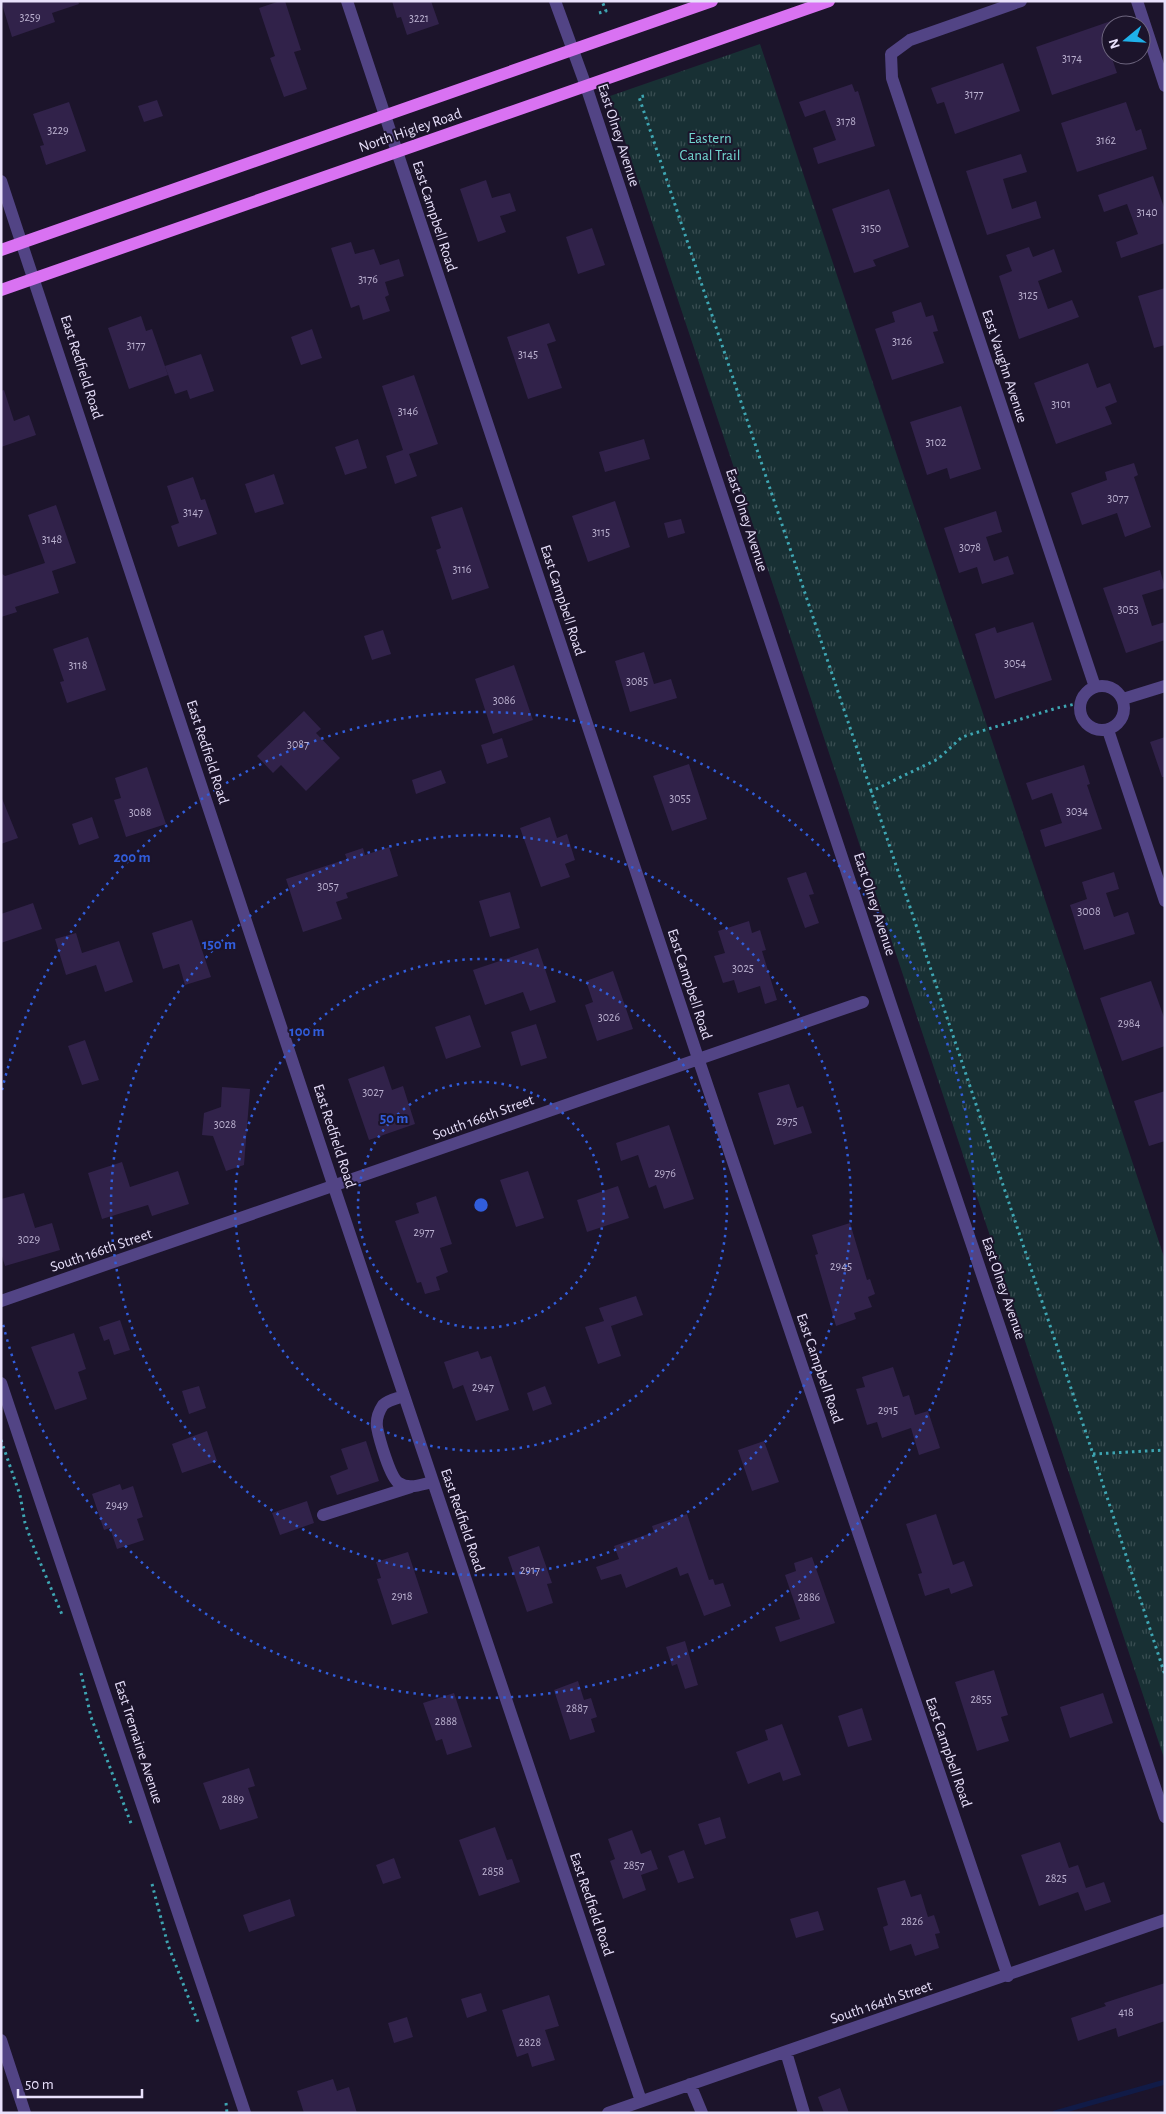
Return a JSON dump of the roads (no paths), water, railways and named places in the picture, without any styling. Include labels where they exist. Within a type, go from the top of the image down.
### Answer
[{"type":"main road","name":"North Higley Road","points":[[1,250],[712,1]]},
{"type":"main road","name":"North Higley Road","points":[[1,290],[829,1]]},
{"type":"street","name":"East Campbell Road","points":[[347,1],[698,1058],[1008,1976]]},
{"type":"street","name":"East Olney Avenue","points":[[555,1],[586,86],[893,1011],[1165,1817]]},
{"type":"street","points":[[989,7],[1021,1]]},
{"type":"street","points":[[1136,1],[1165,86]]},
{"type":"street","name":"East Vaughn Avenue","points":[[989,7],[910,40],[891,54],[896,87],[1095,686]]},
{"type":"street","name":"East Redfield Road","points":[[1,180],[35,278],[334,1187],[641,2101]]},
{"type":"street","points":[[1095,686],[1108,686],[1115,689],[1123,699],[1124,712],[1122,718],[1114,727],[1108,730],[1100,730],[1087,724],[1083,718],[1080,703],[1086,693],[1095,686]]},
{"type":"street","points":[[1123,699],[1165,686]]},
{"type":"street","points":[[1108,730],[1165,901]]},
{"type":"street","name":"South 166th Street","points":[[1,1301],[863,1002]]},
{"type":"street","name":"East Tremaine Avenue","points":[[1,1382],[245,2113]]},
{"type":"street","points":[[404,1396],[384,1404],[377,1416],[377,1427],[394,1479],[401,1485],[413,1486]]},
{"type":"street","points":[[323,1515],[413,1486],[433,1482]]},
{"type":"street","name":"South 164th Street","points":[[608,2113],[1008,1976],[1165,1920]]},
{"type":"street","points":[[1,2040],[25,2113]]},
{"type":"street","points":[[786,2052],[804,2113]]},
{"type":"street","points":[[690,2084],[702,2113]]},
{"type":"waterway","points":[[1055,2113],[1165,2082]]},
{"type":"park label","name":"Eastern Canal Trail","points":[[710,146]]}]
